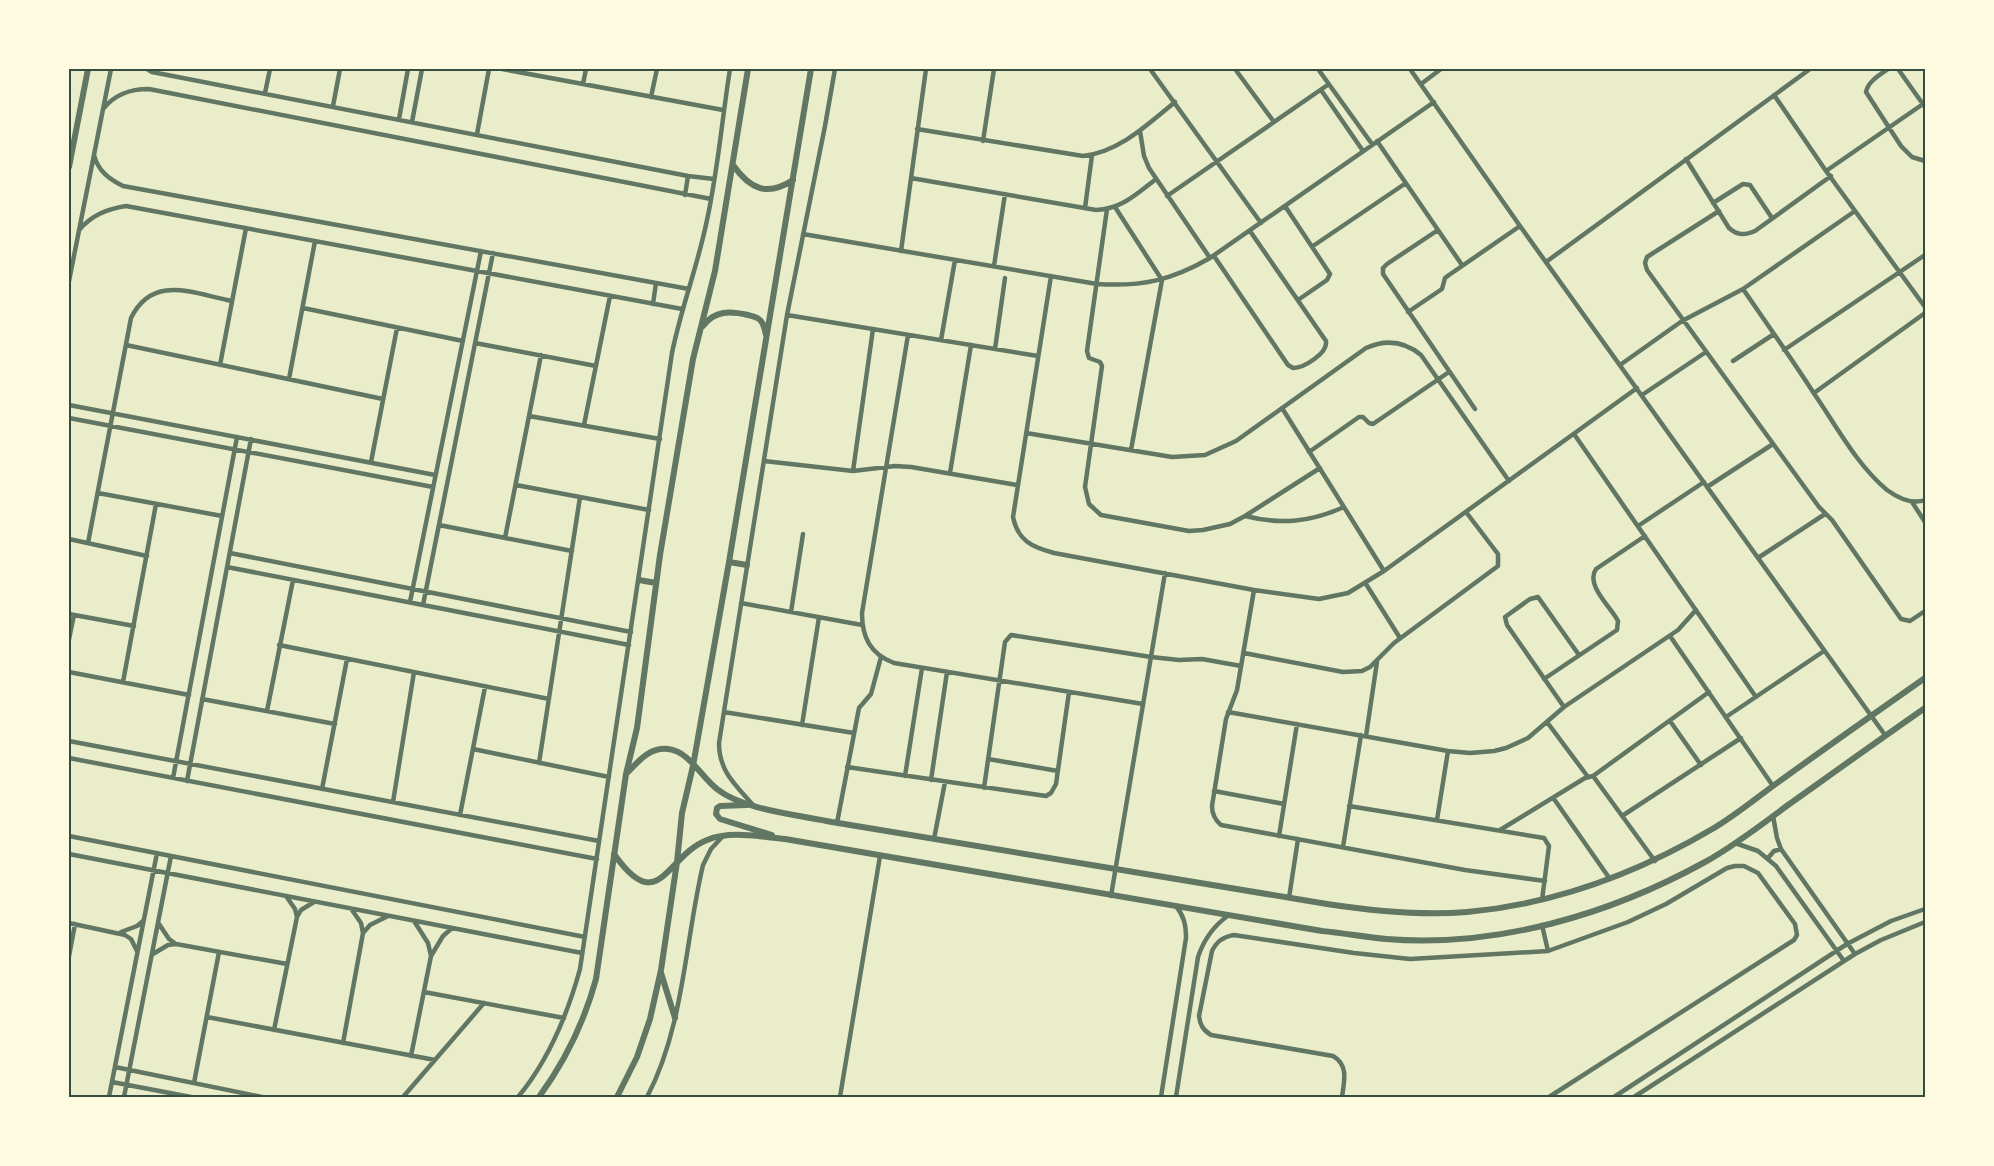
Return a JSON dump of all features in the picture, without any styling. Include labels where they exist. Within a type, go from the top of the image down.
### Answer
[{"type":"street","points":[[69,167],[88,69]]},
{"type":"street","points":[[69,281],[111,69]]},
{"type":"street","points":[[147,69],[152,72],[688,176],[714,179]]},
{"type":"street","points":[[265,93],[270,69]]},
{"type":"street","points":[[333,106],[340,69]]},
{"type":"street","points":[[399,119],[408,69]]},
{"type":"street","points":[[412,122],[422,69]]},
{"type":"street","points":[[477,135],[489,69]]},
{"type":"street","points":[[502,69],[723,110]]},
{"type":"street","points":[[583,84],[586,69]]},
{"type":"street","points":[[651,97],[657,69]]},
{"type":"street","points":[[518,1097],[544,1060],[572,1001],[582,953],[672,353],[682,309],[697,265],[711,199],[730,69]]},
{"type":"street","points":[[540,1097],[559,1070],[577,1034],[596,979],[626,774],[637,728],[656,583],[693,359],[716,271],[748,69]]},
{"type":"street","points":[[617,1097],[637,1057],[650,1019],[661,970],[682,813],[693,766],[729,561],[812,69]]},
{"type":"street","points":[[753,806],[732,783],[721,764],[719,743],[787,315],[834,69]]},
{"type":"street","points":[[901,251],[926,69]]},
{"type":"street","points":[[983,141],[994,69]]},
{"type":"street","points":[[1150,69],[1261,223]]},
{"type":"street","points":[[1235,69],[1274,122]]},
{"type":"street","points":[[1318,69],[1406,183],[1462,265]]},
{"type":"street","points":[[1421,84],[1441,69]]},
{"type":"street","points":[[1546,262],[1810,69]]},
{"type":"street","points":[[1888,69],[1870,82],[1866,92],[1901,146],[1912,157],[1925,161]]},
{"type":"street","points":[[1826,171],[1924,106],[1898,69]]},
{"type":"street","points":[[1413,70],[1520,226],[1886,735]]},
{"type":"street","points":[[1167,196],[1329,84]]},
{"type":"street","points":[[103,109],[109,101],[121,93],[135,89],[149,89],[711,199]]},
{"type":"street","points":[[1321,90],[1363,151]]},
{"type":"street","points":[[1774,95],[1925,307]]},
{"type":"street","points":[[917,129],[1075,156],[1092,155],[1108,150],[1140,131],[1174,102]]},
{"type":"street","points":[[803,234],[1097,284],[1135,284],[1162,280],[1212,257],[1434,102]]},
{"type":"street","points":[[1140,131],[1144,156],[1167,196],[1288,365],[1295,369],[1301,367],[1324,350],[1327,345],[1250,231]]},
{"type":"street","points":[[94,155],[102,173],[123,186],[689,289]]},
{"type":"street","points":[[1085,208],[1092,155]]},
{"type":"street","points":[[1686,159],[1729,228],[1738,234],[1747,234],[1831,176]]},
{"type":"street","points":[[733,165],[749,184],[760,189],[772,190],[783,187],[793,180]]},
{"type":"street","points":[[685,195],[688,176]]},
{"type":"street","points":[[910,178],[1085,208],[1107,209],[1115,207],[1156,179]]},
{"type":"street","points":[[1313,246],[1406,183]]},
{"type":"street","points":[[1713,203],[1743,184],[1747,184],[1750,185],[1772,218]]},
{"type":"street","points":[[994,266],[1005,194]]},
{"type":"street","points":[[79,230],[97,214],[111,208],[126,206],[682,309]]},
{"type":"street","points":[[1285,206],[1329,269],[1330,276],[1298,300]]},
{"type":"street","points":[[1115,207],[1162,280],[1131,450]]},
{"type":"street","points":[[1107,209],[1087,351],[1089,358],[1100,362],[1102,366],[1086,496],[1089,504],[1101,515],[1189,531],[1216,528],[1245,516],[1320,468]]},
{"type":"street","points":[[1620,365],[1682,321],[1743,289],[1855,211]]},
{"type":"street","points":[[1719,212],[1647,257],[1645,263],[1647,270],[1773,444],[1825,514],[1832,520],[1901,619],[1910,621],[1925,610]]},
{"type":"street","points":[[1408,312],[1443,289],[1447,276],[1520,226]]},
{"type":"street","points":[[220,365],[246,228]]},
{"type":"street","points":[[1438,230],[1383,268],[1383,276],[1475,409]]},
{"type":"street","points":[[289,379],[315,241]]},
{"type":"street","points":[[410,602],[481,251]]},
{"type":"street","points":[[423,605],[493,253]]},
{"type":"street","points":[[1784,350],[1925,255]]},
{"type":"street","points":[[941,340],[955,260]]},
{"type":"street","points":[[1051,276],[1013,518],[1020,537],[1028,544],[1054,553],[1254,590],[1329,598],[1348,593],[1366,584],[1637,388]]},
{"type":"street","points":[[995,349],[1005,278]]},
{"type":"street","points":[[652,304],[656,283]]},
{"type":"street","points":[[88,543],[131,318],[137,306],[145,297],[156,291],[169,289],[232,301]]},
{"type":"street","points":[[1743,289],[1869,473],[1889,491],[1912,502],[1925,522]]},
{"type":"street","points":[[584,425],[610,296]]},
{"type":"street","points":[[303,308],[463,341]]},
{"type":"street","points":[[701,329],[709,318],[726,312],[734,312],[757,317],[761,321],[767,338]]},
{"type":"street","points":[[1814,393],[1925,313]]},
{"type":"street","points":[[787,315],[1038,356]]},
{"type":"street","points":[[371,462],[397,328]]},
{"type":"street","points":[[853,471],[873,329]]},
{"type":"street","points":[[1733,361],[1774,334]]},
{"type":"street","points":[[908,335],[862,613],[862,625],[868,644],[880,657],[894,663],[1143,704]]},
{"type":"street","points":[[475,342],[596,366]]},
{"type":"street","points":[[1026,433],[1172,457],[1205,455],[1236,441],[1366,348],[1380,343],[1395,342],[1415,350],[1509,481]]},
{"type":"street","points":[[126,345],[384,399]]},
{"type":"street","points":[[950,473],[971,345]]},
{"type":"street","points":[[1642,395],[1706,352]]},
{"type":"street","points":[[505,538],[541,355]]},
{"type":"street","points":[[1310,452],[1359,417],[1373,423],[1449,372]]},
{"type":"street","points":[[69,405],[435,475]]},
{"type":"street","points":[[1282,408],[1384,571]]},
{"type":"street","points":[[529,416],[660,439]]},
{"type":"street","points":[[69,418],[433,487]]},
{"type":"street","points":[[1574,434],[1756,697]]},
{"type":"street","points":[[173,778],[237,437]]},
{"type":"street","points":[[187,781],[251,440]]},
{"type":"street","points":[[1638,526],[1773,444]]},
{"type":"street","points":[[765,461],[853,471],[910,467],[1017,485]]},
{"type":"street","points":[[516,485],[649,510]]},
{"type":"street","points":[[98,493],[222,516]]},
{"type":"street","points":[[539,762],[580,497]]},
{"type":"street","points":[[1912,502],[1925,500]]},
{"type":"street","points":[[123,682],[156,504]]},
{"type":"street","points":[[1245,516],[1262,520],[1296,522],[1313,519],[1344,507]]},
{"type":"street","points":[[1244,653],[1353,673],[1370,667],[1400,638],[1498,566],[1498,554],[1466,512]]},
{"type":"street","points":[[1758,558],[1825,514]]},
{"type":"street","points":[[439,525],[572,551]]},
{"type":"street","points":[[791,612],[803,534]]},
{"type":"street","points":[[1544,679],[1617,630],[1619,624],[1617,618],[1594,584],[1594,572],[1645,536]]},
{"type":"street","points":[[69,539],[147,555]]},
{"type":"street","points":[[230,553],[631,632]]},
{"type":"street","points":[[729,561],[747,565]]},
{"type":"street","points":[[227,567],[629,645]]},
{"type":"street","points":[[1111,896],[1165,573]]},
{"type":"street","points":[[267,711],[292,579]]},
{"type":"street","points":[[639,580],[656,583]]},
{"type":"street","points":[[1366,584],[1400,638]]},
{"type":"street","points":[[1254,590],[1236,696],[1228,712],[1214,791],[1212,810],[1215,819],[1221,825],[1279,836],[1465,870],[1545,881]]},
{"type":"street","points":[[1564,707],[1505,622],[1505,617],[1530,599],[1540,598],[1579,655]]},
{"type":"street","points":[[741,603],[862,625]]},
{"type":"street","points":[[1228,712],[1448,751],[1482,753],[1506,748],[1528,738],[1564,707],[1670,636],[1685,624],[1696,610]]},
{"type":"street","points":[[69,639],[71,614],[134,626]]},
{"type":"street","points":[[802,725],[819,617]]},
{"type":"street","points":[[984,788],[1005,642],[1008,636],[1013,634],[1151,657],[1179,660],[1202,659],[1241,666]]},
{"type":"street","points":[[1670,636],[1773,786]]},
{"type":"street","points":[[279,645],[549,699]]},
{"type":"street","points":[[1726,717],[1824,651]]},
{"type":"street","points":[[837,823],[859,708],[871,694],[880,657]]},
{"type":"street","points":[[322,789],[347,659]]},
{"type":"street","points":[[1343,847],[1377,660]]},
{"type":"street","points":[[905,776],[922,668]]},
{"type":"street","points":[[69,672],[189,695]]},
{"type":"street","points":[[393,802],[414,672]]},
{"type":"street","points":[[931,780],[947,672]]},
{"type":"street","points":[[626,774],[648,753],[665,749],[681,754],[719,792],[753,806],[837,823],[1374,911],[1466,912],[1542,900],[1610,879],[1655,861],[1716,827],[1925,678]]},
{"type":"street","points":[[460,815],[485,687]]},
{"type":"street","points":[[848,767],[1046,796],[1054,789],[1058,771],[1069,692]]},
{"type":"street","points":[[1500,830],[1591,777],[1709,692]]},
{"type":"street","points":[[202,699],[335,724]]},
{"type":"street","points":[[614,854],[629,874],[639,880],[651,882],[662,879],[693,847],[707,840],[739,835],[785,839],[1322,931],[1387,939],[1432,940],[1478,936],[1542,925],[1612,905],[1706,862],[1925,708]]},
{"type":"street","points":[[723,712],[854,733]]},
{"type":"street","points":[[1670,721],[1701,765]]},
{"type":"street","points":[[1547,722],[1655,861]]},
{"type":"street","points":[[1279,836],[1297,724]]},
{"type":"street","points":[[1622,816],[1741,738]]},
{"type":"street","points":[[69,741],[599,841]]},
{"type":"street","points":[[473,749],[609,777]]},
{"type":"street","points":[[1437,820],[1448,751]]},
{"type":"street","points":[[69,758],[597,859]]},
{"type":"street","points":[[988,759],[1058,771]]},
{"type":"street","points":[[934,839],[945,782]]},
{"type":"street","points":[[1214,791],[1284,804]]},
{"type":"street","points":[[1554,798],[1610,879]]},
{"type":"street","points":[[753,806],[723,805],[717,808],[716,814],[720,819],[785,839]]},
{"type":"street","points":[[1350,806],[1542,837],[1546,839],[1549,846],[1542,900]]},
{"type":"street","points":[[1773,816],[1781,849],[1855,954]]},
{"type":"street","points":[[69,836],[585,937]]},
{"type":"street","points":[[647,1097],[665,1055],[675,1018],[703,865],[711,849],[723,836]]},
{"type":"street","points":[[1289,898],[1298,839]]},
{"type":"street","points":[[1735,843],[1747,846],[1768,858],[1776,866],[1844,961]]},
{"type":"street","points":[[1768,858],[1774,851],[1781,849]]},
{"type":"street","points":[[109,1097],[157,853]]},
{"type":"street","points":[[69,854],[582,953]]},
{"type":"street","points":[[124,1097],[171,856]]},
{"type":"street","points":[[840,1097],[880,856]]},
{"type":"street","points":[[1342,1097],[1344,1068],[1333,1056],[1211,1035],[1204,1031],[1199,1016],[1212,951],[1216,943],[1224,937],[1234,935],[1410,959],[1548,951],[1628,922],[1666,904],[1727,868],[1735,866],[1751,868],[1758,873],[1797,930],[1797,935],[1789,944],[1548,1097]]},
{"type":"street","points":[[286,896],[297,917]]},
{"type":"street","points":[[274,1030],[297,917],[301,910],[316,902]]},
{"type":"street","points":[[1161,1097],[1185,946],[1186,925],[1182,913],[1176,906]]},
{"type":"street","points":[[343,1043],[363,933],[362,924],[351,908]]},
{"type":"street","points":[[1614,1097],[1837,950],[1891,921],[1925,909]]},
{"type":"street","points":[[1176,1097],[1198,957],[1210,931],[1230,914]]},
{"type":"street","points":[[363,933],[378,919],[388,915]]},
{"type":"street","points":[[1820,926],[1825,925],[1827,915]]},
{"type":"street","points":[[119,932],[137,926],[144,920]]},
{"type":"street","points":[[414,921],[428,943],[431,956]]},
{"type":"street","points":[[1634,1097],[1855,954],[1881,939],[1925,922]]},
{"type":"street","points":[[69,923],[119,932],[131,939],[137,952]]},
{"type":"street","points":[[158,923],[169,939],[176,944],[287,964]]},
{"type":"street","points":[[69,956],[75,924]]},
{"type":"street","points":[[1542,925],[1548,951]]},
{"type":"street","points":[[411,1056],[431,956],[443,936],[452,928]]},
{"type":"street","points":[[152,954],[159,949],[176,944]]},
{"type":"street","points":[[194,1083],[219,952]]},
{"type":"street","points":[[661,970],[675,1018]]},
{"type":"street","points":[[424,992],[564,1018]]},
{"type":"street","points":[[403,1097],[484,1003]]},
{"type":"street","points":[[207,1017],[435,1060]]},
{"type":"street","points":[[115,1067],[262,1097]]},
{"type":"street","points":[[112,1082],[191,1097]]}]
